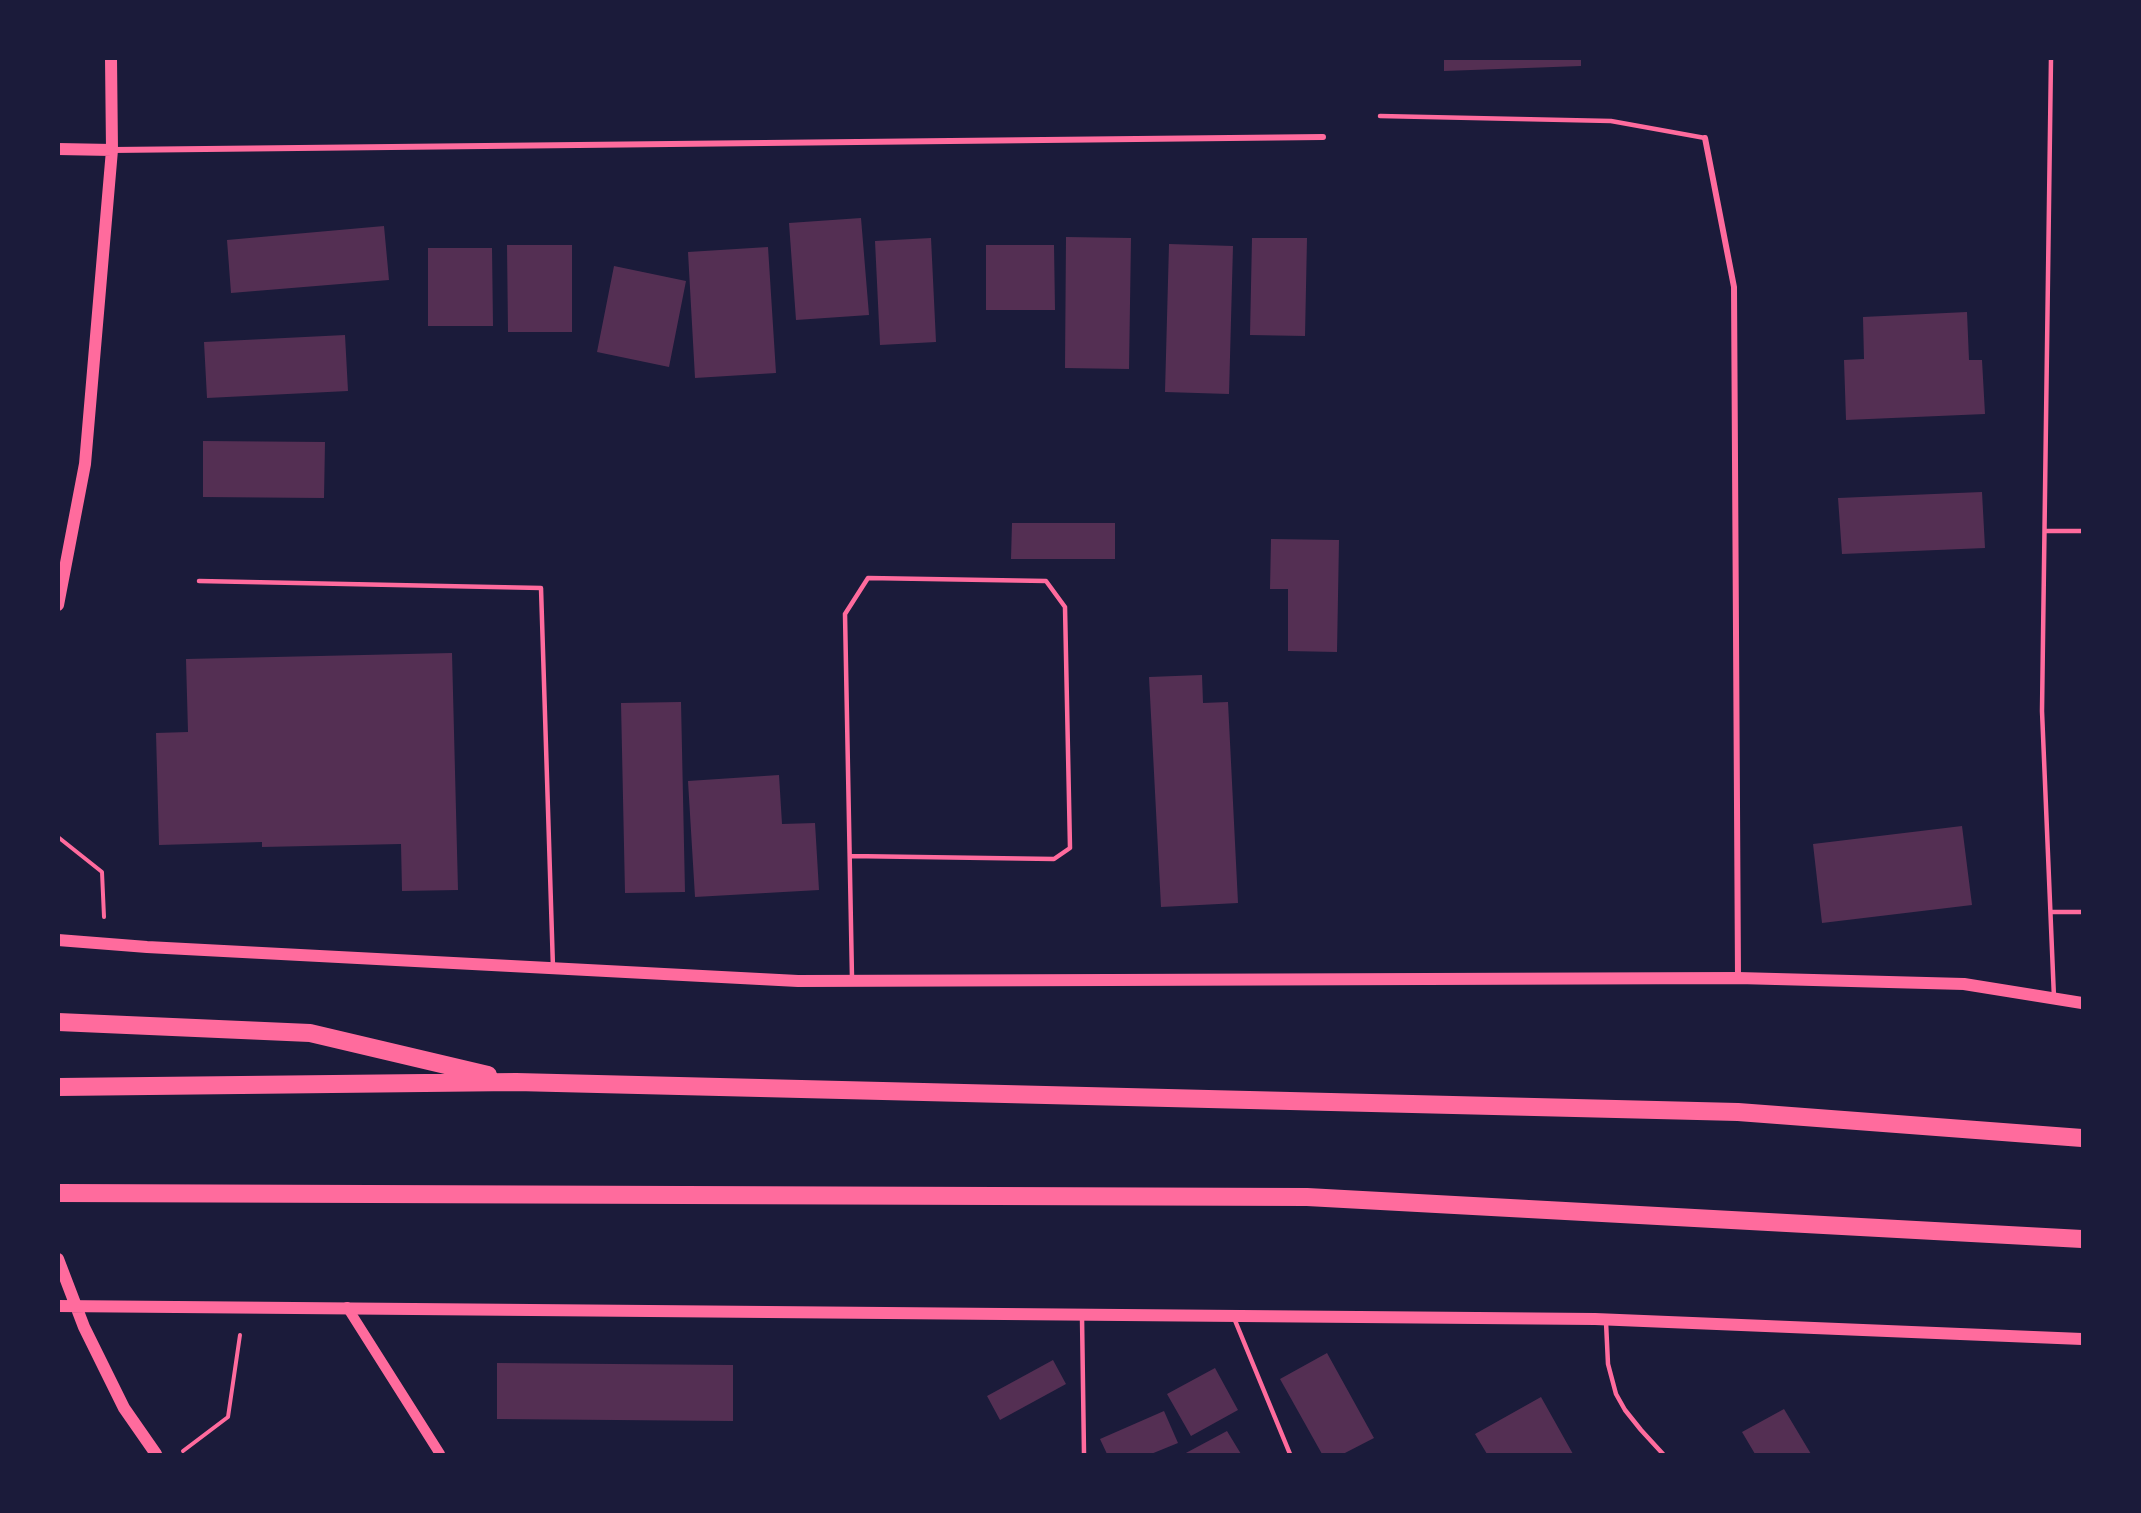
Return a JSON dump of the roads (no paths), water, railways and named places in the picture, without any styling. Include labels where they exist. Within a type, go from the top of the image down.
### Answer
[{"type":"highway","points":[[58,1022],[310,1033],[516,1082]]},
{"type":"highway","points":[[58,1087],[516,1082],[1738,1112],[2082,1138]]},
{"type":"highway","points":[[58,1193],[1307,1197],[2082,1239]]},
{"type":"main road","points":[[58,604],[85,464],[112,150],[111,58]]},
{"type":"main road","points":[[58,149],[112,150]]},
{"type":"main road","points":[[58,940],[798,981],[1738,978],[1964,984],[2082,1003]]},
{"type":"main road","points":[[58,1259],[84,1327],[124,1408],[156,1455]]},
{"type":"main road","points":[[58,1306],[1606,1319],[2082,1339]]},
{"type":"street","points":[[112,150],[1323,137]]},
{"type":"street","points":[[1705,138],[1734,287],[1738,978]]},
{"type":"street","points":[[347,1307],[440,1455]]},
{"type":"lane","points":[[2051,58],[2042,711],[2054,998]]},
{"type":"lane","points":[[1380,116],[1611,121],[1705,138]]},
{"type":"lane","points":[[2044,531],[2082,531]]},
{"type":"lane","points":[[850,856],[1054,859],[1070,848],[1065,607],[1046,581],[868,578],[845,614],[852,981]]},
{"type":"lane","points":[[199,581],[541,588],[553,968]]},
{"type":"lane","points":[[2051,912],[2082,912]]},
{"type":"lane","points":[[1082,1314],[1084,1455]]},
{"type":"lane","points":[[1233,1315],[1290,1455]]},
{"type":"lane","points":[[1606,1319],[1608,1364],[1616,1394],[1625,1410],[1664,1455]]}]
